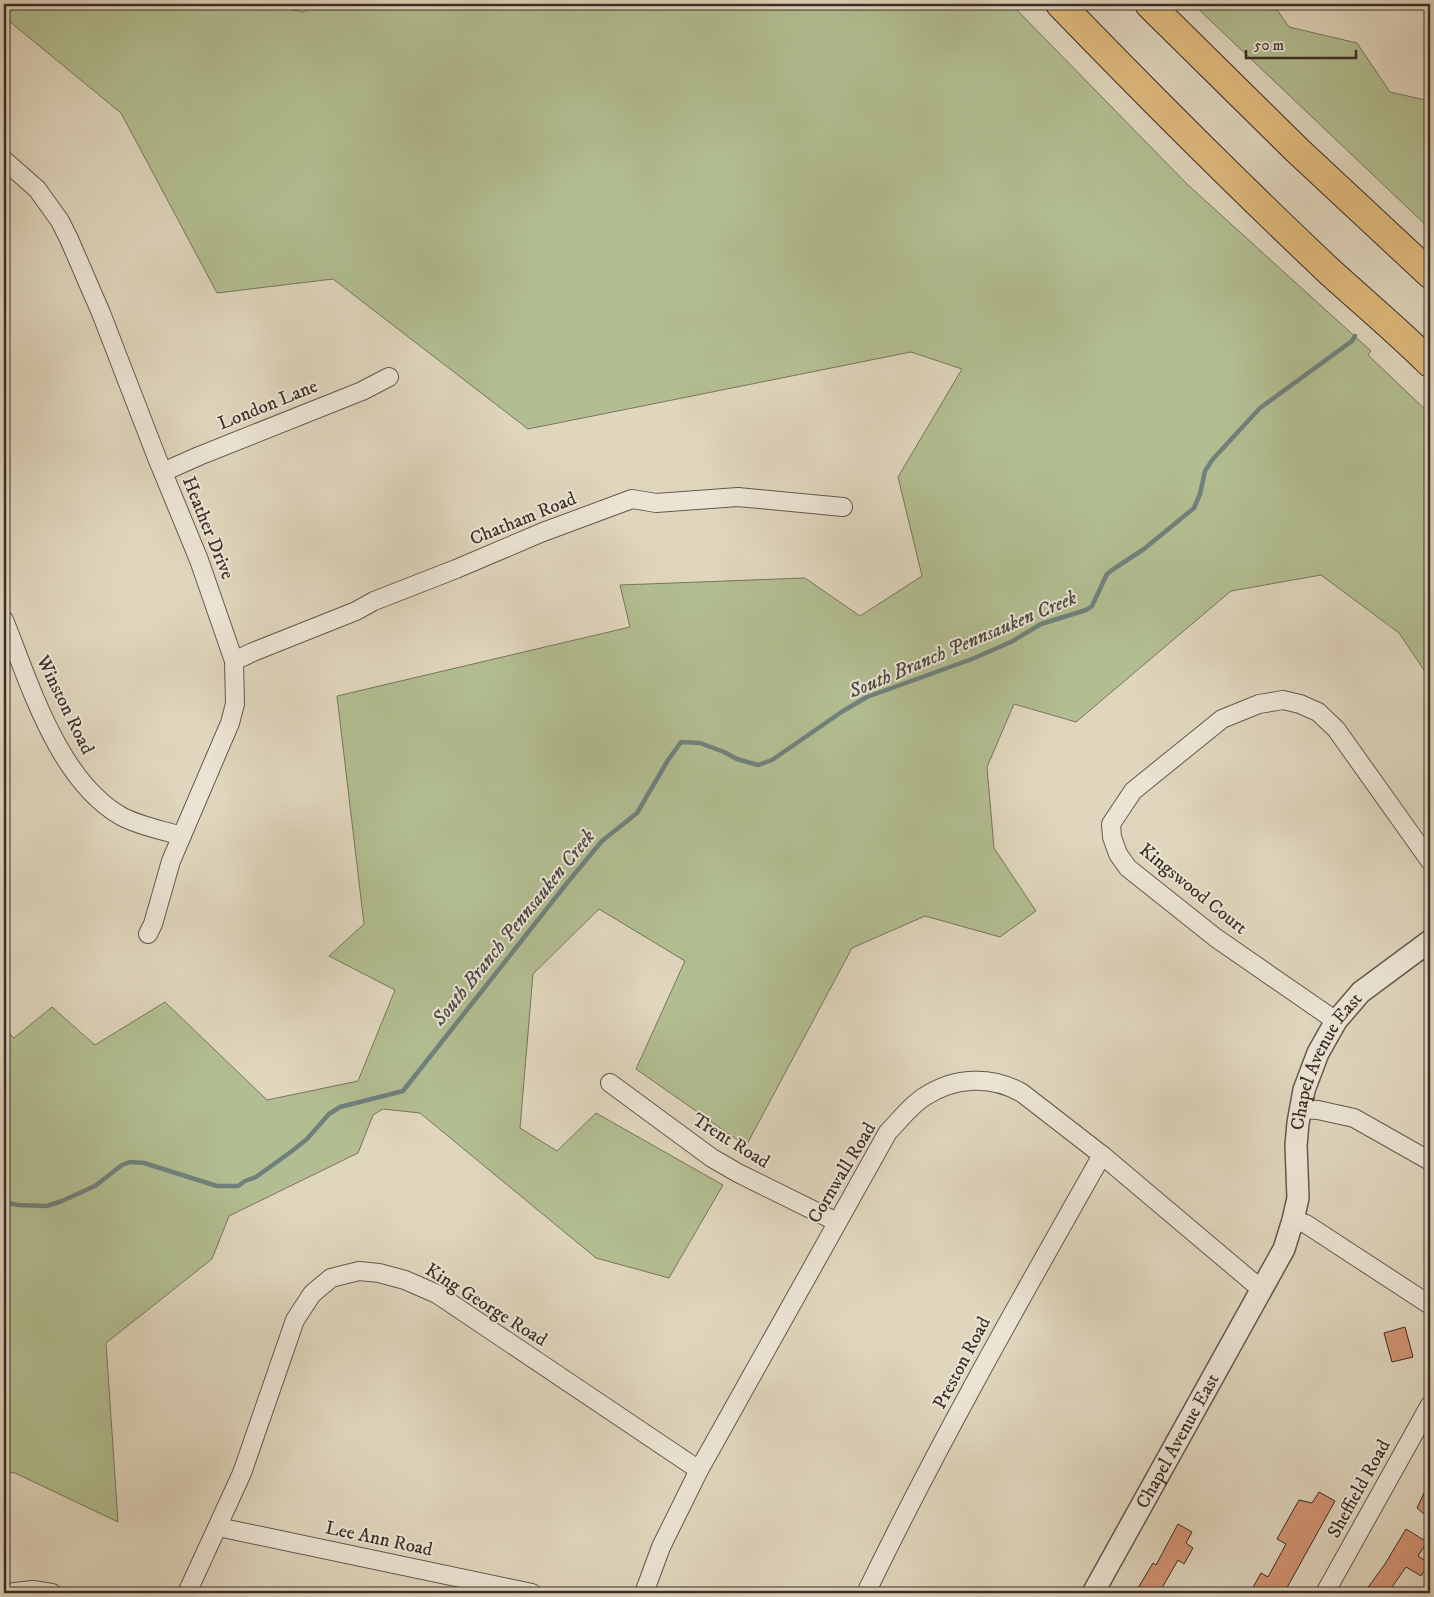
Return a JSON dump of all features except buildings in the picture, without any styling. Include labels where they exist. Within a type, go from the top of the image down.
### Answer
[{"type":"highway","points":[[1060,4],[1113,60],[1243,188],[1331,272],[1397,330],[1430,363]]},
{"type":"highway","points":[[1149,4],[1297,150],[1430,274]]},
{"type":"street","name":"Heather Drive","points":[[4,160],[37,189],[69,239],[199,560],[234,661],[235,704],[230,723],[171,861],[153,924],[148,934]]},
{"type":"street","name":"London Lane","points":[[163,472],[362,391],[389,377]]},
{"type":"street","name":"Chatham Road","points":[[234,661],[543,532],[632,500],[656,503],[738,497],[843,507]]},
{"type":"street","name":"Winston Road","points":[[4,620],[24,673],[55,741],[79,777],[96,796],[121,816],[182,836]]},
{"type":"street","name":"Kingswood Court","points":[[1336,1021],[1216,938],[1128,868],[1118,854],[1112,837],[1111,824],[1133,791],[1222,719],[1259,704],[1283,700],[1300,704],[1318,712],[1336,729],[1430,861]]},
{"type":"street","name":"Chapel Avenue East","points":[[1093,1593],[1284,1249],[1298,1198],[1296,1145],[1304,1090],[1318,1053],[1336,1021],[1361,992],[1430,941]]},
{"type":"street","name":"Cornwall Road","points":[[644,1593],[662,1548],[699,1470],[888,1132],[922,1098],[939,1088],[981,1079],[1011,1087],[1022,1093],[1102,1155],[1262,1290]]},
{"type":"street","name":"Trent Road","points":[[610,1083],[712,1158],[738,1173],[837,1222]]},
{"type":"street","points":[[1301,1109],[1318,1110],[1354,1118],[1430,1161]]},
{"type":"street","name":"Preston Road","points":[[866,1593],[902,1519],[998,1340],[1102,1155]]},
{"type":"street","points":[[1293,1220],[1306,1224],[1430,1305]]},
{"type":"street","name":"King George Road","points":[[187,1593],[242,1473],[295,1320],[312,1294],[332,1278],[359,1271],[379,1273],[405,1280],[437,1294],[699,1470]]},
{"type":"street","name":"Sheffield Road","points":[[1325,1593],[1430,1405]]},
{"type":"street","name":"Lee Ann Road","points":[[218,1527],[532,1593]]},
{"type":"street","points":[[6,1593],[33,1590],[52,1593]]},
{"type":"green space","points":[[4,4],[262,4],[303,12],[322,4],[1011,4],[1188,185],[1371,351],[1368,355],[1430,414],[1430,679],[1399,633],[1321,575],[1231,591],[1076,722],[1014,704],[987,767],[994,848],[1036,911],[1000,937],[925,916],[852,948],[746,1146],[636,1069],[685,961],[599,909],[533,974],[520,1128],[557,1151],[596,1113],[723,1185],[669,1278],[596,1258],[420,1113],[383,1109],[373,1115],[358,1153],[229,1216],[212,1259],[106,1343],[118,1522],[15,1473],[4,1472],[4,1028],[14,1038],[52,1007],[95,1045],[165,1002],[267,1100],[358,1081],[395,990],[329,956],[364,924],[337,696],[630,627],[620,585],[805,578],[860,616],[922,576],[898,477],[962,369],[911,352],[528,429],[333,279],[217,293],[121,113],[4,17]]},
{"type":"green space","points":[[1193,4],[1273,4],[1289,27],[1357,43],[1390,92],[1430,101],[1430,229]]},
{"type":"waterway","name":"South Branch Pennsauken Creek","points":[[4,1202],[18,1205],[47,1206],[95,1186],[122,1165],[130,1162],[144,1163],[217,1186],[238,1186],[256,1177],[292,1151],[307,1139],[329,1114],[340,1107],[403,1091],[602,841],[637,813],[668,760],[681,742],[700,743],[737,759],[758,765],[772,760],[843,711],[867,697],[972,659],[1011,642],[1041,624],[1086,610],[1092,606],[1107,574],[1144,549],[1194,508],[1200,494],[1205,471],[1213,459],[1260,408],[1352,341],[1355,336]]}]
